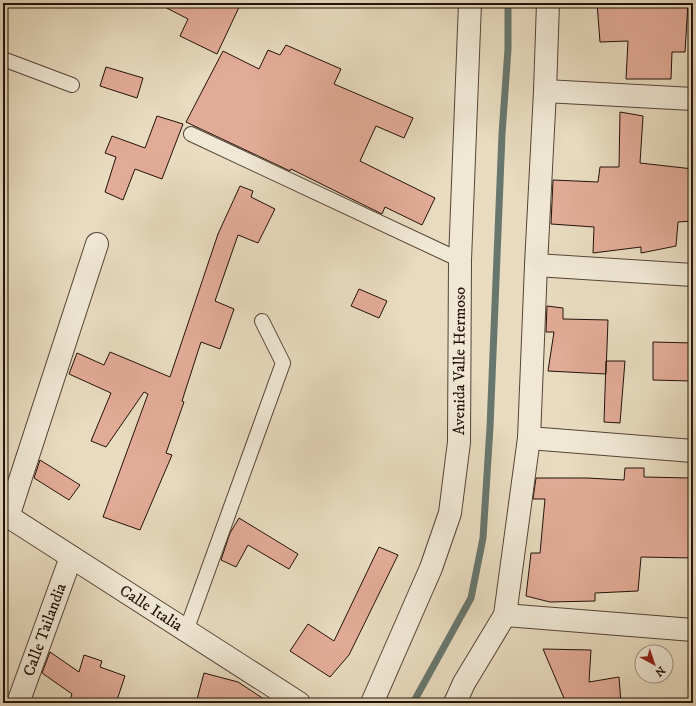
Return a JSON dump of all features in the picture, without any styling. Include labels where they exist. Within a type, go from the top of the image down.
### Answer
[{"type":"street","name":"Avenida Valle Hermoso","points":[[372,703],[431,568],[450,513],[459,442],[460,260],[470,3]]},
{"type":"street","points":[[455,703],[464,683],[505,615],[529,438],[548,3]]},
{"type":"street","points":[[545,91],[693,99]]},
{"type":"street","points":[[6,515],[97,244]]},
{"type":"street","points":[[536,265],[693,275]]},
{"type":"street","points":[[529,438],[693,452]]},
{"type":"street","name":"Calle Italia","points":[[6,515],[299,703]]},
{"type":"street","name":"Calle Tailandia","points":[[18,703],[71,557]]},
{"type":"street","points":[[505,615],[693,630]]},
{"type":"lane","points":[[3,59],[72,85]]},
{"type":"lane","points":[[191,134],[460,260]]},
{"type":"lane","points":[[186,631],[283,363],[262,321]]},
{"type":"building","points":[[157,3],[241,3],[217,54],[180,36],[188,19]]},
{"type":"building","points":[[597,3],[688,3],[685,52],[672,52],[671,79],[626,79],[628,41],[600,42]]},
{"type":"building","points":[[286,45],[341,69],[334,84],[413,118],[404,138],[376,126],[360,161],[435,198],[422,225],[385,207],[382,214],[291,169],[290,171],[186,122],[223,51],[259,69],[268,50],[280,55]]},
{"type":"building","points":[[106,67],[143,78],[137,98],[100,86]]},
{"type":"building","points":[[620,112],[643,116],[640,163],[693,169],[693,221],[678,222],[676,246],[641,253],[641,247],[593,253],[594,227],[551,224],[553,180],[598,182],[600,167],[619,167]]},
{"type":"building","points":[[157,116],[183,124],[162,179],[135,169],[123,200],[105,192],[116,157],[105,153],[112,136],[145,148]]},
{"type":"building","points":[[240,186],[253,191],[251,197],[275,209],[258,243],[238,235],[215,301],[234,309],[220,349],[201,342],[182,401],[184,402],[166,453],[172,455],[140,530],[103,517],[148,394],[144,392],[106,447],[91,441],[111,393],[69,374],[77,353],[104,365],[110,352],[170,377],[218,234]]},
{"type":"building","points":[[359,289],[387,301],[379,318],[351,306]]},
{"type":"building","points":[[547,306],[563,308],[563,319],[608,320],[606,374],[548,371],[554,332],[546,332]]},
{"type":"building","points":[[653,342],[693,343],[693,365],[690,381],[653,380]]},
{"type":"building","points":[[606,361],[625,361],[620,423],[604,422]]},
{"type":"building","points":[[40,460],[80,485],[69,500],[34,478]]},
{"type":"building","points":[[625,468],[644,468],[644,477],[690,478],[689,528],[693,528],[693,558],[641,557],[638,591],[595,593],[595,601],[550,602],[526,596],[531,553],[540,553],[545,499],[533,499],[536,478],[624,480]]},
{"type":"building","points":[[239,518],[298,554],[289,569],[248,545],[236,567],[221,560],[230,533]]},
{"type":"building","points":[[379,547],[398,555],[349,655],[330,677],[290,651],[308,624],[334,641]]},
{"type":"building","points":[[543,649],[591,650],[589,682],[619,677],[621,703],[566,703]]},
{"type":"building","points":[[50,652],[79,672],[84,655],[102,661],[100,667],[125,676],[116,703],[69,703],[72,694],[42,673]]},
{"type":"building","points":[[204,673],[238,682],[270,703],[196,703]]},
{"type":"waterway","points":[[413,703],[471,598],[483,538],[490,427],[502,134],[508,49],[508,3]]}]
